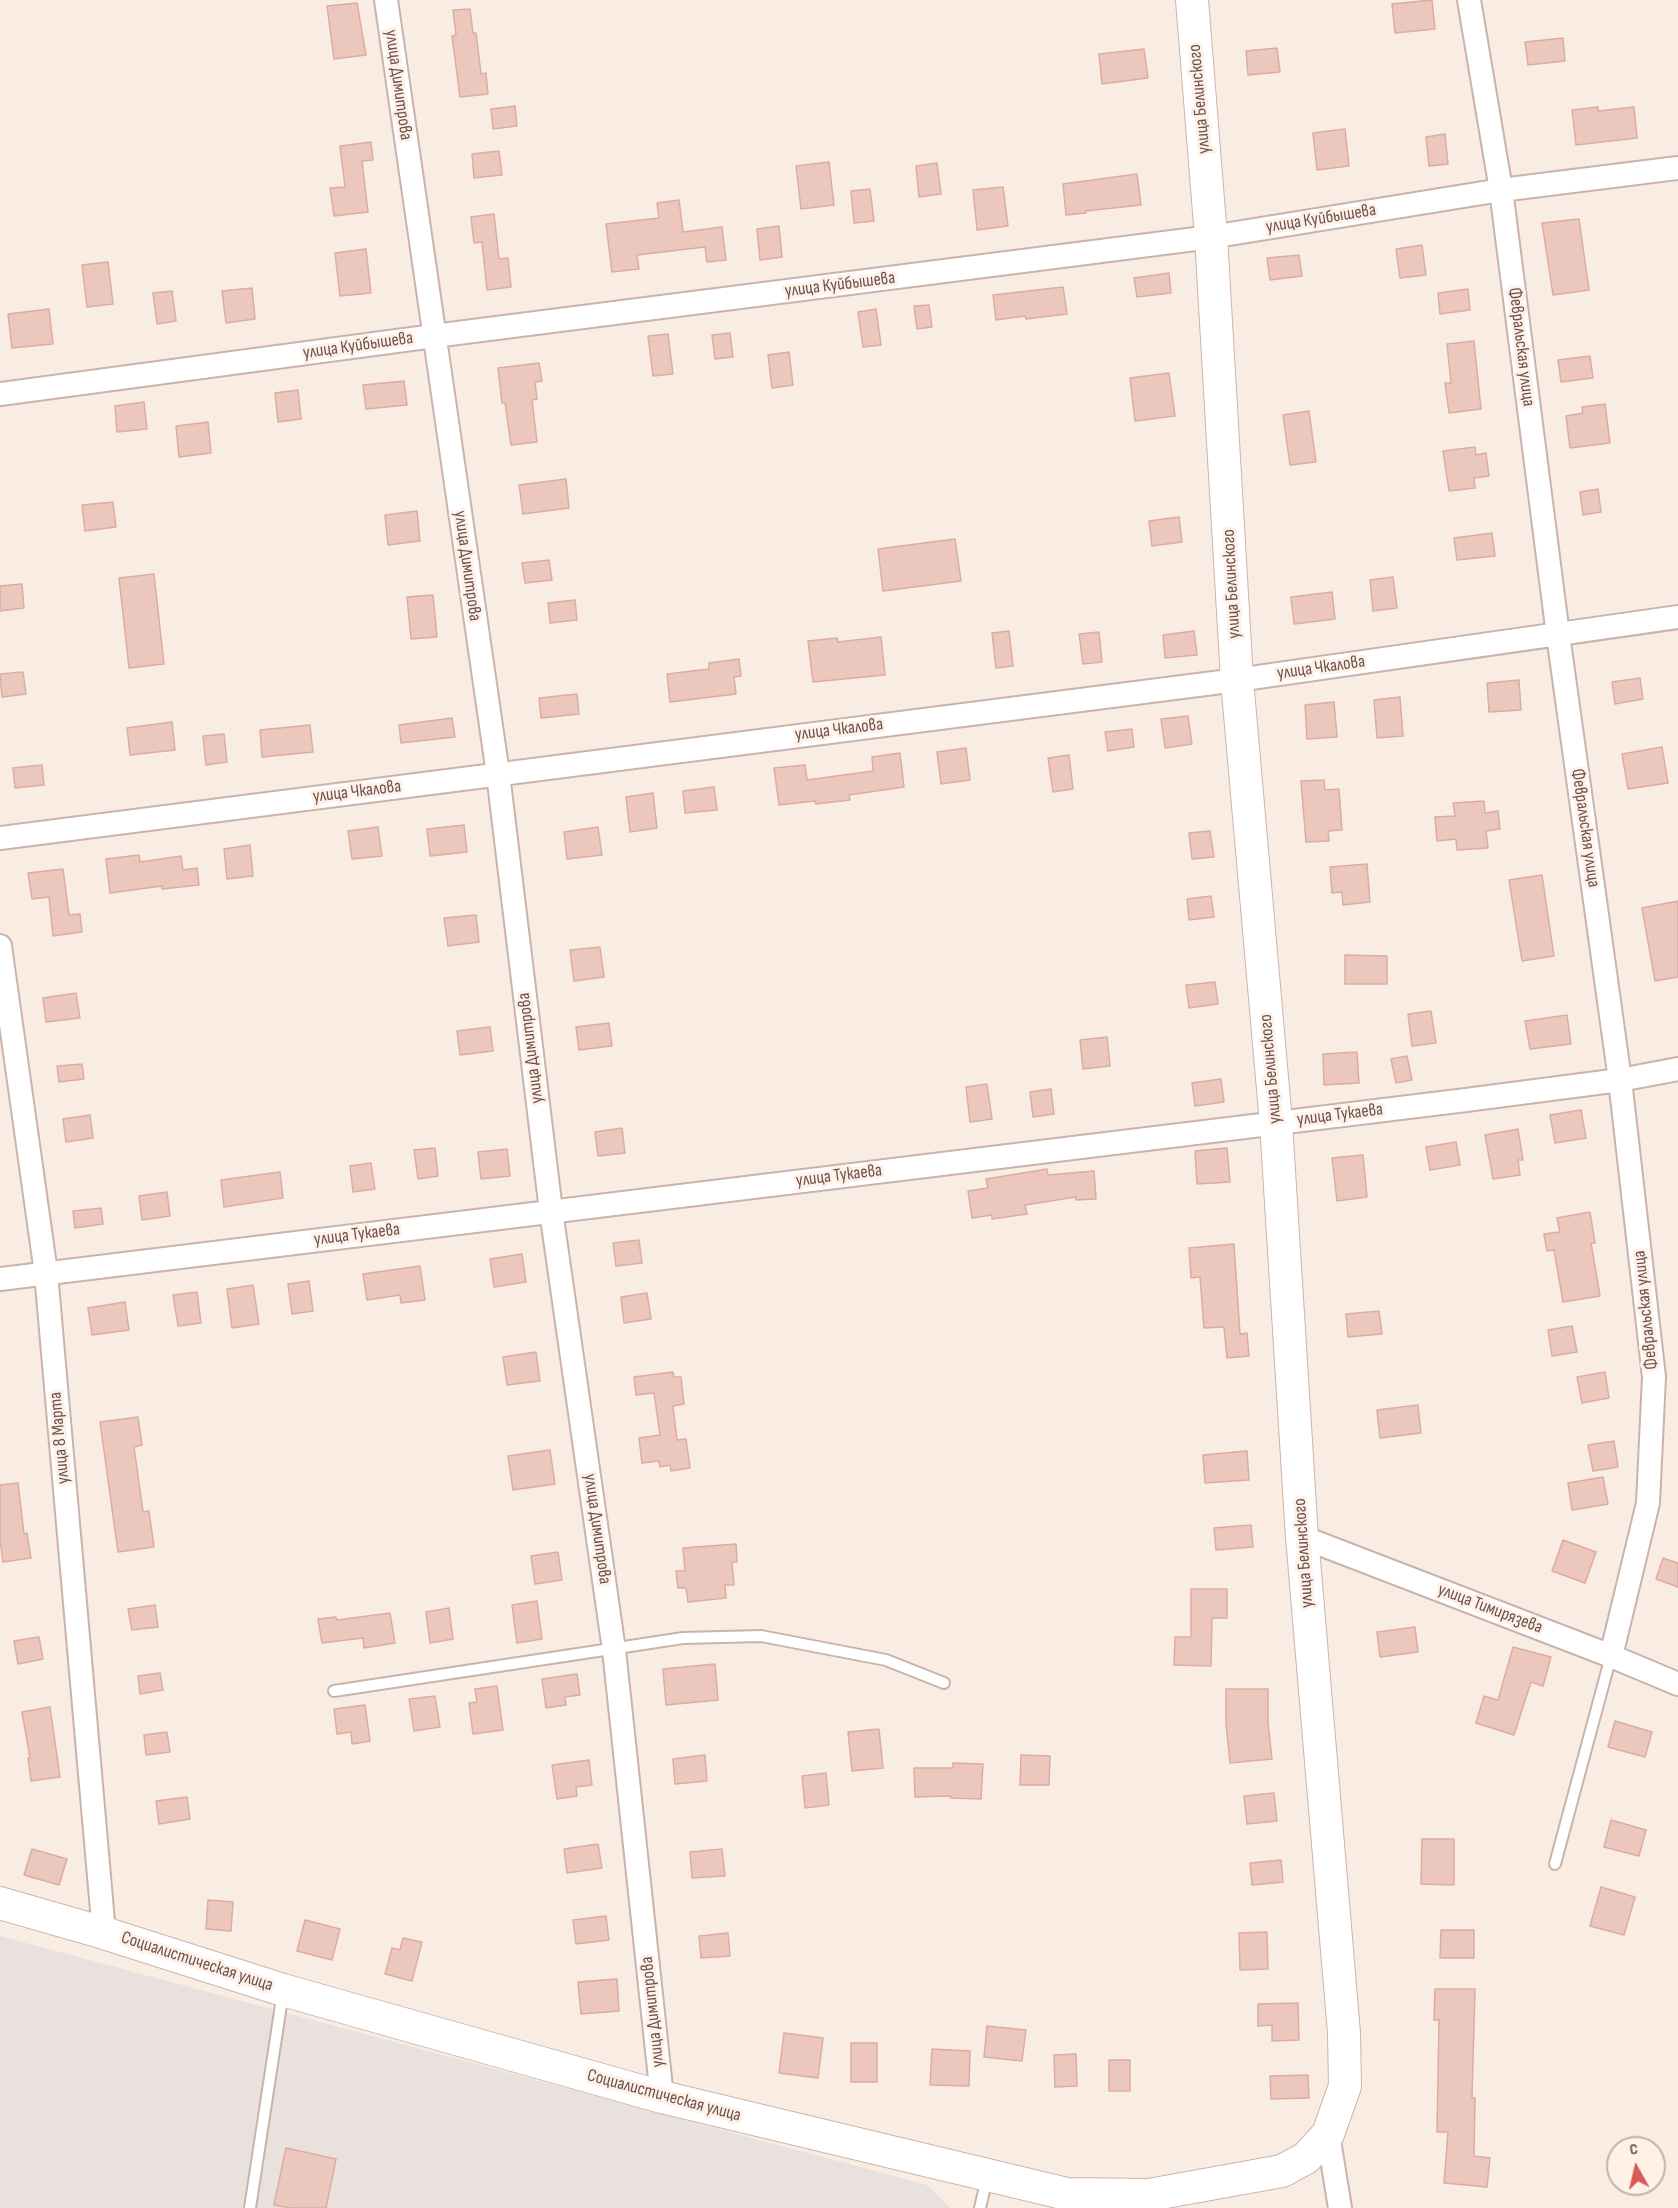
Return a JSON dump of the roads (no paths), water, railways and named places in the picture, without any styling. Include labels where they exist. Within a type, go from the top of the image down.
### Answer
[{"type":"street","name":"улица Димитрова","points":[[386,0],[498,774],[551,1211],[614,1650],[662,2097]]},
{"type":"street","name":"улица Белинского","points":[[1192,0],[1212,237],[1237,680],[1276,1123],[1302,1537],[1344,2033],[1345,2086],[1328,2134]]},
{"type":"street","name":"Февральская улица","points":[[1469,0],[1501,190],[1558,635],[1620,1080],[1654,1377],[1648,1503],[1611,1656]]},
{"type":"street","name":"улица Куйбышева","points":[[0,394],[1212,237],[1501,190],[1678,168]]},
{"type":"street","name":"улица Чкалова","points":[[0,838],[1237,680],[1678,617]]},
{"type":"street","name":"улица 8 Марта","points":[[0,946],[46,1273],[104,1933]]},
{"type":"street","name":"улица Тукаева","points":[[0,1279],[1620,1080],[1678,1069]]},
{"type":"street","name":"улица Тимирязева","points":[[1302,1537],[1678,1684]]},
{"type":"street","name":"Социалистическая улица","points":[[0,1903],[104,1933],[283,1990],[662,2097],[1067,2194],[1149,2195],[1282,2171],[1306,2158],[1328,2134]]},
{"type":"street","points":[[1328,2134],[1340,2208]]},
{"type":"lane","points":[[334,1691],[683,1638],[761,1636],[886,1660],[944,1683]]},
{"type":"lane","points":[[1555,1864],[1611,1656]]},
{"type":"lane","points":[[250,2208],[283,1990]]},
{"type":"lane","points":[[980,2208],[988,2175]]}]
